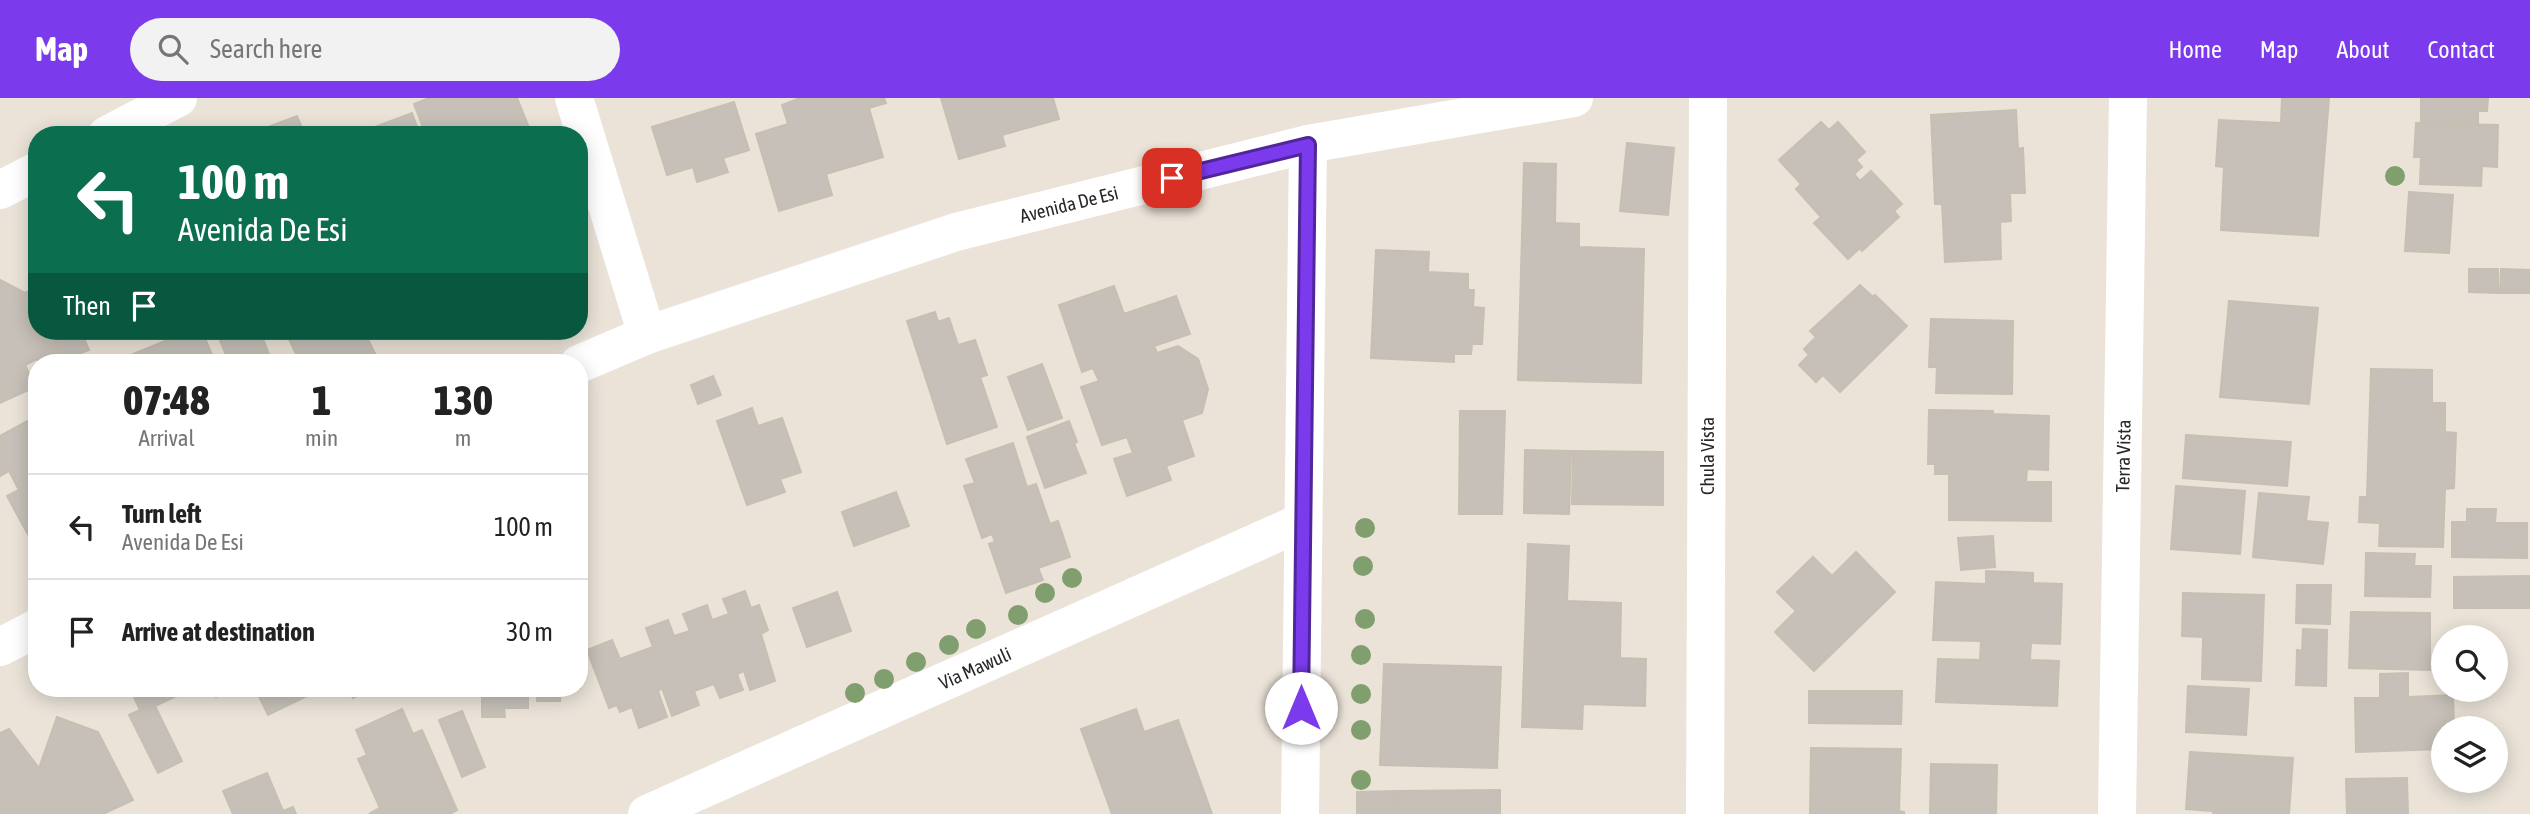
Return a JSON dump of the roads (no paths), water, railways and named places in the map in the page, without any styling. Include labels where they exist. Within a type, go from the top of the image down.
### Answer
[{"type":"street","points":[[124,126],[178,98]]},
{"type":"street","points":[[575,98],[584,126]]},
{"type":"street","name":"Avenida De Esi","points":[[588,360],[647,335],[956,232],[1308,145],[1574,98]]},
{"type":"street","name":"Chula Vista","points":[[1705,814],[1709,98]]},
{"type":"street","name":"Terra Vista","points":[[2117,814],[2128,98]]},
{"type":"street","points":[[588,141],[647,335]]},
{"type":"street","points":[[1300,814],[1308,145]]},
{"type":"street","points":[[0,190],[28,176]]},
{"type":"street","name":"Via Mawuli","points":[[647,814],[1302,522]]},
{"type":"street","points":[[0,647],[28,633]]}]
